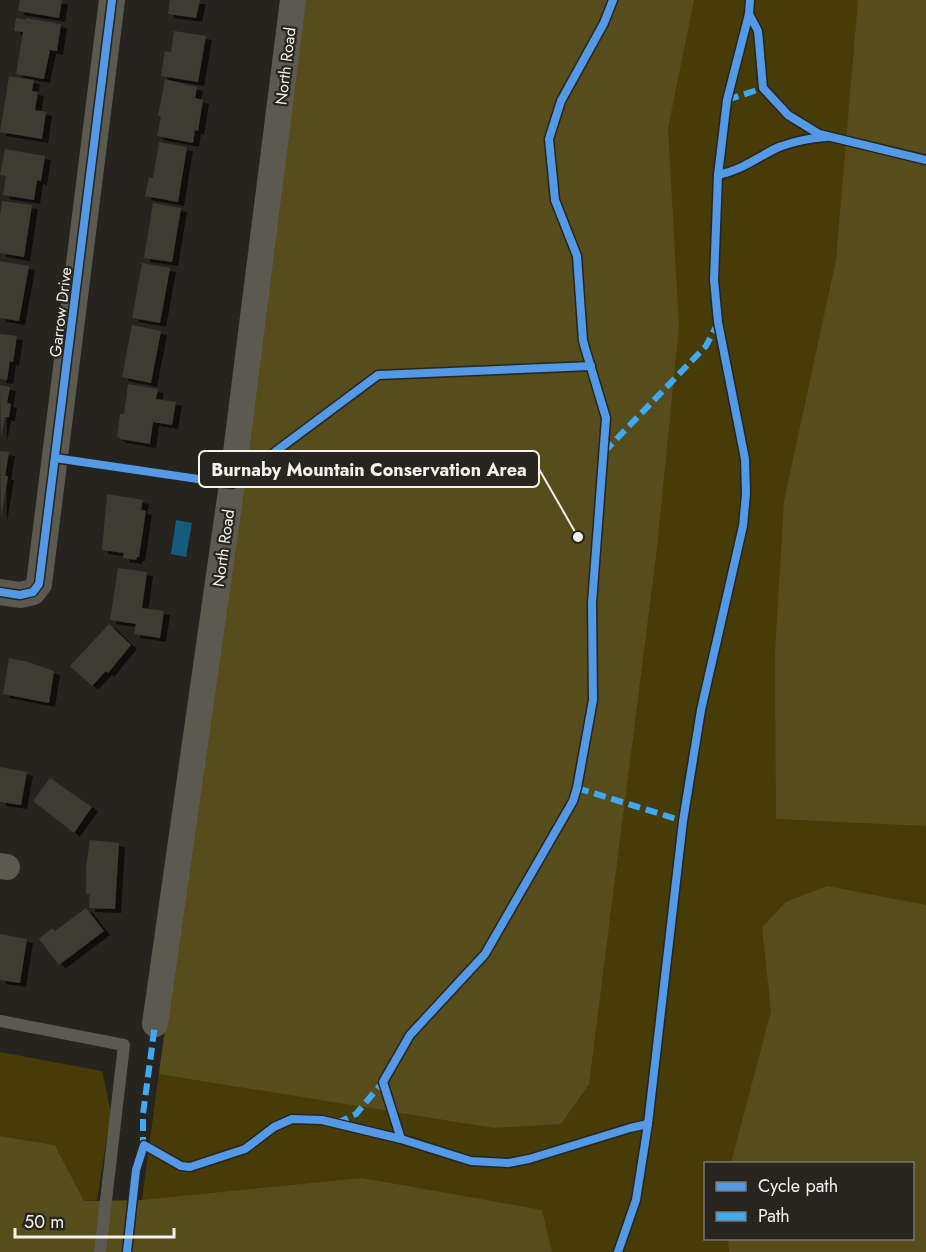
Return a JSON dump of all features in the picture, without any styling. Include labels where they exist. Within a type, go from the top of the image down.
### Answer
[{"type":"street","name":"Garrow Drive","points":[[0,591],[20,595],[33,592],[39,584],[112,0]]},
{"type":"street","name":"North Road","points":[[155,1024],[232,484],[293,0]]},
{"type":"lane","points":[[0,1021],[124,1045],[100,1252]]},
{"type":"path","points":[[55,458],[232,484]]},
{"type":"shaded area","points":[[302,0],[926,0],[926,1252],[135,1252]]},
{"type":"shaded area","points":[[306,0],[694,0],[668,128],[679,326],[657,548],[589,1084],[561,1124],[494,1128],[159,1074]]},
{"type":"shaded area","points":[[858,0],[926,0],[926,826],[776,819],[775,652],[784,501],[836,260]]},
{"type":"shaded area","points":[[827,886],[926,905],[926,1252],[729,1252],[728,1240],[914,1240],[914,1162],[731,1162],[771,1011],[762,927],[786,902]]},
{"type":"shaded area","points":[[0,1052],[102,1071],[111,1112],[97,1200],[84,1201],[55,1145],[0,1136]]},
{"type":"shaded area","points":[[0,1136],[55,1145],[84,1201],[142,1200],[362,1178],[542,1210],[552,1252],[0,1252]]},
{"type":"water","points":[[176,520],[192,523],[186,557],[171,554]]},
{"type":"building","points":[[20,0],[62,0],[59,18],[18,11]]},
{"type":"building","points":[[170,0],[200,0],[196,18],[168,14]]},
{"type":"building","points":[[16,18],[61,24],[57,51],[50,50],[44,79],[16,74],[23,32],[14,31]]},
{"type":"building","points":[[174,31],[206,36],[198,82],[161,76],[165,51],[171,52]]},
{"type":"building","points":[[9,76],[34,80],[32,91],[38,92],[35,110],[46,112],[42,139],[0,132]]},
{"type":"building","points":[[165,79],[197,87],[195,98],[203,100],[198,131],[195,130],[193,143],[157,136]]},
{"type":"building","points":[[159,142],[187,147],[178,202],[145,196],[149,177],[153,178]]},
{"type":"building","points":[[5,149],[45,156],[41,181],[37,180],[34,200],[3,195],[6,176],[0,175]]},
{"type":"building","points":[[2,201],[32,205],[24,257],[0,253]]},
{"type":"building","points":[[153,203],[181,208],[172,262],[144,258]]},
{"type":"building","points":[[0,261],[29,266],[19,321],[0,318]]},
{"type":"building","points":[[142,263],[170,268],[160,323],[132,318]]},
{"type":"building","points":[[132,325],[161,331],[151,383],[122,377]]},
{"type":"building","points":[[0,334],[17,336],[13,362],[10,361],[7,380],[0,379]]},
{"type":"building","points":[[128,384],[158,389],[156,399],[176,402],[172,425],[153,422],[150,444],[117,437],[120,414],[124,414]]},
{"type":"building","points":[[0,385],[10,387],[7,403],[11,404],[9,417],[5,417],[1,437]]},
{"type":"building","points":[[0,451],[9,452],[5,476],[8,476],[1,518]]},
{"type":"building","points":[[107,494],[143,500],[141,510],[146,511],[139,557],[136,560],[123,558],[124,553],[102,550]]},
{"type":"building","points":[[118,568],[147,572],[142,608],[164,611],[160,638],[134,634],[136,624],[110,620]]},
{"type":"building","points":[[109,624],[131,645],[108,673],[106,671],[92,686],[70,666]]},
{"type":"building","points":[[9,658],[54,671],[49,703],[3,694]]},
{"type":"building","points":[[0,767],[27,772],[21,805],[0,802]]},
{"type":"building","points":[[50,778],[92,807],[74,833],[33,801]]},
{"type":"building","points":[[90,840],[119,843],[115,909],[89,908],[90,894],[86,894],[86,867]]},
{"type":"building","points":[[86,908],[104,931],[59,965],[39,939],[52,928],[55,931]]},
{"type":"building","points":[[0,934],[27,939],[20,983],[0,980]]},
{"type":"marked path","points":[[727,100],[763,88]]},
{"type":"marked path","points":[[604,452],[706,346],[717,325]]},
{"type":"marked path","points":[[577,788],[683,821]]},
{"type":"marked path","points":[[143,1149],[143,1114],[155,1024]]},
{"type":"marked path","points":[[337,1123],[356,1114],[383,1082]]},
{"type":"cycle path","points":[[0,592],[20,595],[33,592],[39,584],[112,0]]},
{"type":"cycle path","points":[[401,1139],[383,1082],[410,1035],[485,954],[573,801],[577,788],[593,700],[592,603],[606,418],[583,341],[577,256],[555,200],[549,139],[561,101],[604,23],[613,0]]},
{"type":"cycle path","points":[[618,1252],[636,1200],[648,1124],[683,821],[701,710],[743,526],[746,494],[745,459],[718,322],[714,280],[718,175],[727,100],[749,14],[750,0]]},
{"type":"cycle path","points":[[749,14],[758,31],[763,88],[788,115],[819,134],[926,160]]},
{"type":"cycle path","points":[[718,175],[742,167],[785,145],[826,137]]},
{"type":"cycle path","points":[[55,458],[232,484],[378,375],[591,366]]},
{"type":"cycle path","points":[[127,1252],[136,1170],[144,1145],[181,1166],[190,1167],[245,1149],[274,1127],[292,1119],[322,1120],[401,1139],[471,1161],[508,1163],[648,1124]]},
{"type":"place","name":"Burnaby Mountain Conservation Area","points":[[578,537]]}]
